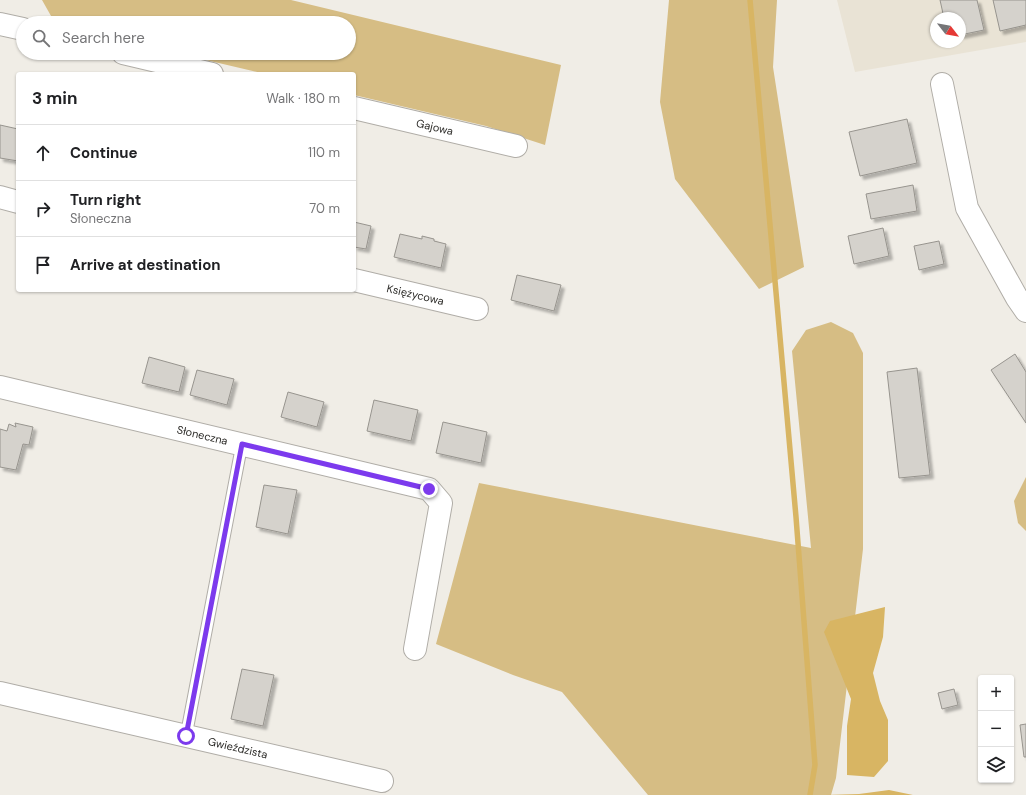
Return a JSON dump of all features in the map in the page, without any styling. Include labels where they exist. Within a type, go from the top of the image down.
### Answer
[{"type":"street","points":[[0,24],[16,27]]},
{"type":"street","points":[[153,60],[204,72]]},
{"type":"street","points":[[942,84],[967,208],[1017,298],[1026,311]]},
{"type":"street","name":"Gajowa","points":[[356,108],[516,146]]},
{"type":"street","points":[[0,197],[16,201]]},
{"type":"street","name":"Księżycowa","points":[[356,280],[477,309]]},
{"type":"street","name":"Słoneczna","points":[[0,387],[429,489],[441,503],[415,649]]},
{"type":"street","name":"Gwieździsta","points":[[0,693],[382,781]]},
{"type":"lane","points":[[186,736],[242,444]]},
{"type":"shaded area","points":[[42,0],[291,0],[561,65],[545,145],[486,126],[356,95],[356,72],[257,72],[206,60],[356,60],[356,16],[51,16]]},
{"type":"shaded area","points":[[669,0],[777,0],[773,67],[804,267],[759,289],[675,179],[660,102]]},
{"type":"shaded area","points":[[837,0],[1026,0],[1026,42],[855,72]]},
{"type":"shaded area","points":[[831,322],[853,333],[863,353],[863,549],[836,778],[831,795],[648,795],[562,692],[513,675],[436,644],[479,483],[811,548],[792,351],[806,330]]},
{"type":"shaded area","points":[[1026,477],[1026,531],[1018,523],[1014,501]]},
{"type":"shaded area","points":[[885,607],[883,637],[873,673],[880,701],[888,720],[888,761],[874,777],[847,775],[847,726],[851,699],[824,632],[830,621]]},
{"type":"shaded area","points":[[889,790],[913,795],[825,795],[859,794]]},
{"type":"building","points":[[940,0],[977,0],[984,30],[966,34],[966,12],[943,12]]},
{"type":"building","points":[[993,0],[1026,0],[1026,25],[1000,31]]},
{"type":"building","points":[[907,119],[917,163],[860,176],[849,132]]},
{"type":"building","points":[[0,125],[16,129],[16,161],[0,158]]},
{"type":"building","points":[[913,185],[917,211],[871,219],[866,194]]},
{"type":"building","points":[[356,222],[371,226],[366,249],[356,247]]},
{"type":"building","points":[[883,228],[889,256],[854,264],[848,236]]},
{"type":"building","points":[[400,234],[422,239],[422,236],[446,244],[441,268],[394,257]]},
{"type":"building","points":[[939,241],[944,264],[919,270],[914,246]]},
{"type":"building","points":[[517,275],[561,285],[554,311],[511,300]]},
{"type":"building","points":[[1015,354],[1026,372],[1026,423],[991,370]]},
{"type":"building","points":[[149,357],[185,367],[179,392],[142,383]]},
{"type":"building","points":[[917,368],[930,475],[899,478],[887,372]]},
{"type":"building","points":[[197,370],[234,379],[227,405],[190,395]]},
{"type":"building","points":[[288,392],[324,402],[317,427],[281,417]]},
{"type":"building","points":[[374,400],[418,410],[411,441],[367,431]]},
{"type":"building","points":[[443,422],[487,432],[481,463],[436,453]]},
{"type":"building","points":[[15,423],[33,427],[29,445],[23,444],[16,470],[0,467],[0,429],[7,431],[9,424],[16,427]]},
{"type":"building","points":[[264,485],[297,490],[288,534],[256,527]]},
{"type":"building","points":[[242,669],[274,675],[263,726],[231,719]]},
{"type":"building","points":[[954,689],[958,705],[942,709],[938,693]]},
{"type":"building","points":[[1026,724],[1026,757],[1024,757],[1020,725]]},
{"type":"waterway","points":[[750,0],[796,517],[815,765],[810,795]]},
{"type":"route","points":[[186,736],[242,444],[429,489]]}]
